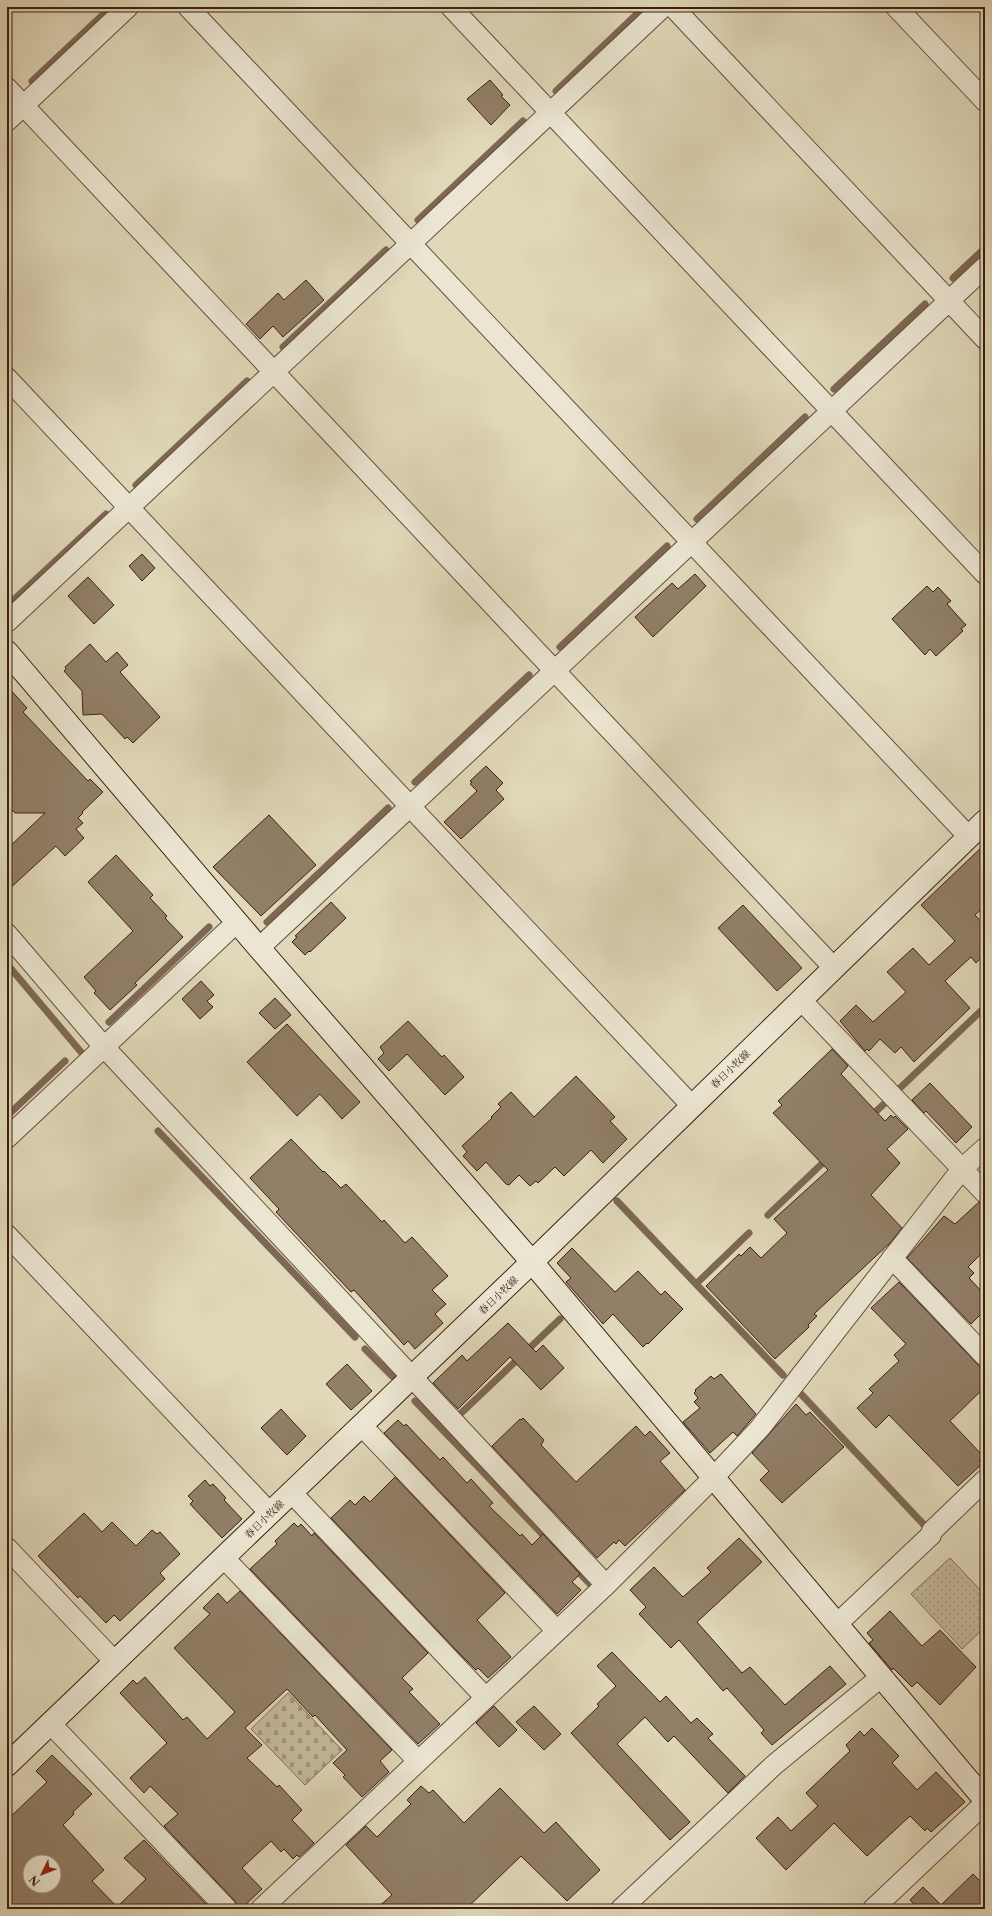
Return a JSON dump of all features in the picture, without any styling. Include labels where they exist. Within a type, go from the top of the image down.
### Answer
[{"type":"street","points":[[7,121],[128,7]]},
{"type":"street","points":[[188,7],[969,837]]},
{"type":"street","points":[[451,7],[985,574]]},
{"type":"street","points":[[7,622],[663,7]]},
{"type":"street","points":[[673,7],[985,339]]},
{"type":"street","points":[[896,7],[985,101]]},
{"type":"street","points":[[7,88],[834,968]]},
{"type":"street","points":[[259,948],[985,267]]},
{"type":"street","points":[[7,378],[692,1106]]},
{"type":"street","points":[[7,652],[259,948],[532,1262],[985,1802],[873,1909]]},
{"type":"street","name":"春日小牧線","points":[[7,1764],[532,1262],[985,821]]},
{"type":"street","points":[[7,1138],[237,922]]},
{"type":"street","points":[[7,934],[104,1047],[606,1585]]},
{"type":"street","points":[[801,1000],[985,1193]]},
{"type":"street","points":[[261,1909],[606,1585],[713,1478],[760,1428],[962,1169],[985,1148]]},
{"type":"street","points":[[7,1235],[270,1513]]},
{"type":"street","points":[[892,1258],[985,1356]]},
{"type":"street","points":[[361,1425],[557,1631]]},
{"type":"street","points":[[837,1624],[931,1535],[932,1531],[985,1480]]},
{"type":"street","points":[[291,1492],[486,1698]]},
{"type":"street","points":[[7,1548],[115,1662]]},
{"type":"street","points":[[223,1557],[418,1761]]},
{"type":"street","points":[[621,1909],[774,1765],[881,1677]]},
{"type":"street","points":[[50,1723],[227,1909]]},
{"type":"green space","points":[[950,1558],[985,1595],[985,1627],[962,1649],[911,1594]]},
{"type":"green space","points":[[288,1693],[342,1750],[305,1785],[251,1729]]},
{"type":"building","points":[[490,80],[503,95],[501,96],[510,105],[491,125],[467,99]]},
{"type":"building","points":[[306,280],[324,300],[283,337],[273,326],[260,339],[246,324],[278,293],[284,300]]},
{"type":"building","points":[[142,554],[155,568],[142,581],[129,566]]},
{"type":"building","points":[[695,574],[706,586],[653,637],[635,617],[672,583],[678,589]]},
{"type":"building","points":[[88,577],[114,605],[94,624],[68,596]]},
{"type":"building","points":[[927,586],[933,592],[938,587],[951,601],[947,604],[966,625],[961,629],[963,631],[936,656],[930,649],[925,655],[892,619]]},
{"type":"building","points":[[90,644],[106,662],[117,652],[128,665],[120,672],[160,717],[133,743],[127,737],[125,739],[102,714],[83,715],[82,691],[64,671],[66,669],[65,667]]},
{"type":"building","points":[[7,686],[27,708],[23,712],[88,781],[90,779],[103,792],[82,812],[83,813],[78,818],[83,823],[76,829],[84,838],[65,856],[56,846],[7,891],[7,849],[45,813],[15,813],[7,805]]},
{"type":"building","points":[[486,766],[503,783],[496,790],[504,799],[461,839],[444,822],[477,791],[470,784],[472,782],[470,781]]},
{"type":"building","points":[[269,815],[316,865],[261,916],[213,867]]},
{"type":"building","points":[[985,844],[985,906],[975,915],[985,926],[985,954],[976,963],[971,957],[945,981],[970,1008],[914,1062],[901,1047],[895,1053],[880,1039],[869,1051],[867,1049],[865,1051],[840,1021],[856,1005],[873,1022],[906,992],[887,972],[913,948],[929,965],[955,941],[921,905]]},
{"type":"building","points":[[116,855],[153,895],[150,898],[167,916],[165,918],[183,937],[135,983],[137,985],[110,1010],[94,993],[96,991],[84,977],[133,931],[88,882]]},
{"type":"building","points":[[331,902],[346,918],[305,955],[292,942],[297,937],[295,936]]},
{"type":"building","points":[[743,905],[802,968],[777,991],[718,928]]},
{"type":"building","points":[[201,981],[214,995],[207,1001],[213,1007],[200,1019],[182,999]]},
{"type":"building","points":[[275,998],[291,1015],[275,1029],[259,1013]]},
{"type":"building","points":[[408,1021],[442,1057],[444,1055],[464,1077],[445,1095],[407,1054],[389,1071],[378,1059],[384,1053],[380,1047]]},
{"type":"building","points":[[287,1024],[360,1102],[342,1119],[320,1094],[297,1116],[247,1062]]},
{"type":"building","points":[[832,1049],[848,1066],[841,1074],[885,1121],[891,1115],[893,1118],[895,1116],[908,1129],[887,1149],[900,1163],[871,1195],[902,1228],[891,1242],[814,1314],[817,1316],[808,1325],[809,1327],[775,1359],[706,1286],[739,1254],[741,1256],[750,1247],[761,1258],[787,1233],[774,1219],[828,1170],[773,1113],[782,1105],[778,1101]]},
{"type":"building","points":[[576,1076],[615,1117],[610,1121],[627,1139],[603,1163],[591,1150],[564,1176],[555,1167],[538,1183],[536,1181],[530,1186],[519,1175],[509,1185],[506,1184],[486,1162],[477,1171],[463,1156],[467,1152],[462,1146],[492,1118],[491,1117],[501,1107],[498,1104],[511,1092],[534,1117]]},
{"type":"building","points":[[930,1083],[972,1127],[956,1143],[926,1111],[924,1113],[912,1100]]},
{"type":"building","points":[[291,1139],[341,1188],[346,1184],[382,1222],[384,1220],[405,1243],[412,1237],[448,1276],[432,1290],[446,1304],[435,1314],[443,1323],[415,1349],[408,1341],[404,1345],[354,1290],[351,1292],[276,1212],[279,1209],[250,1178]]},
{"type":"building","points":[[979,1202],[985,1204],[985,1250],[968,1267],[974,1273],[969,1278],[985,1295],[985,1310],[971,1324],[907,1258],[944,1216],[955,1224]]},
{"type":"building","points":[[572,1248],[615,1292],[638,1271],[661,1295],[665,1291],[683,1309],[648,1344],[647,1343],[643,1347],[613,1314],[603,1324],[566,1282],[571,1278],[557,1263]]},
{"type":"building","points":[[899,1282],[985,1372],[985,1387],[950,1421],[983,1456],[979,1461],[982,1464],[958,1486],[889,1415],[876,1428],[857,1408],[873,1393],[869,1389],[899,1361],[894,1355],[906,1344],[871,1308]]},
{"type":"building","points":[[508,1323],[536,1352],[543,1345],[564,1368],[541,1390],[510,1357],[458,1409],[433,1383],[462,1355],[467,1361]]},
{"type":"building","points":[[347,1364],[372,1391],[351,1410],[326,1384]]},
{"type":"building","points":[[721,1374],[756,1414],[737,1436],[733,1432],[710,1453],[683,1422],[700,1408],[694,1402],[698,1398],[694,1393],[696,1391],[695,1390],[711,1376],[714,1379]]},
{"type":"building","points":[[796,1404],[806,1415],[810,1412],[844,1447],[782,1503],[760,1480],[769,1471],[752,1453]]},
{"type":"building","points":[[281,1409],[306,1436],[287,1455],[261,1428]]},
{"type":"building","points":[[523,1418],[544,1440],[541,1445],[576,1482],[636,1426],[645,1436],[650,1431],[670,1453],[660,1461],[685,1490],[625,1546],[619,1540],[616,1544],[614,1542],[597,1558],[492,1446],[520,1419],[521,1420]]},
{"type":"building","points":[[398,1420],[404,1426],[406,1424],[440,1460],[443,1457],[467,1483],[471,1479],[493,1503],[489,1506],[520,1536],[522,1534],[532,1545],[543,1534],[580,1574],[572,1582],[581,1590],[557,1614],[384,1433]]},
{"type":"building","points":[[395,1477],[505,1593],[477,1620],[511,1657],[488,1678],[478,1668],[476,1670],[458,1652],[331,1518],[350,1500],[355,1505],[364,1496],[370,1502]]},
{"type":"building","points":[[205,1480],[210,1486],[213,1484],[226,1498],[224,1500],[242,1519],[222,1538],[190,1504],[193,1501],[188,1496]]},
{"type":"building","points":[[84,1513],[102,1532],[112,1522],[136,1546],[152,1530],[157,1534],[160,1532],[180,1554],[160,1573],[165,1579],[120,1621],[114,1615],[106,1623],[80,1596],[78,1598],[38,1556]]},
{"type":"building","points":[[294,1523],[298,1527],[301,1524],[312,1536],[314,1533],[428,1653],[402,1678],[413,1689],[409,1692],[440,1724],[418,1744],[250,1569],[277,1544],[275,1541]]},
{"type":"building","points":[[739,1538],[762,1562],[697,1622],[742,1673],[750,1667],[785,1705],[830,1666],[846,1684],[772,1745],[761,1733],[764,1730],[727,1688],[723,1691],[679,1640],[671,1648],[639,1614],[646,1607],[630,1590],[654,1567],[683,1597],[711,1572],[707,1568]]},
{"type":"building","points":[[240,1591],[392,1750],[380,1761],[389,1772],[362,1797],[343,1777],[345,1775],[333,1763],[347,1750],[315,1715],[313,1717],[287,1689],[245,1728],[262,1745],[247,1758],[277,1787],[279,1785],[302,1810],[292,1820],[314,1843],[299,1857],[297,1855],[293,1859],[284,1849],[281,1852],[271,1841],[242,1868],[262,1889],[241,1909],[238,1909],[235,1901],[164,1826],[178,1814],[150,1786],[144,1793],[130,1778],[167,1743],[120,1693],[133,1680],[137,1684],[145,1677],[183,1720],[187,1717],[207,1739],[235,1712],[174,1648],[210,1614],[203,1608],[218,1593],[227,1603]]},
{"type":"building","points":[[890,1611],[922,1646],[940,1630],[976,1667],[940,1705],[917,1682],[912,1687],[893,1668],[892,1670],[869,1643],[873,1640],[867,1633]]},
{"type":"building","points":[[612,1652],[660,1702],[666,1696],[691,1723],[697,1718],[713,1734],[708,1738],[745,1776],[728,1793],[674,1736],[668,1742],[645,1717],[617,1744],[690,1822],[670,1840],[571,1733],[599,1706],[597,1704],[616,1686],[597,1666]]},
{"type":"building","points":[[494,1706],[517,1730],[499,1747],[476,1723]]},
{"type":"building","points":[[534,1706],[561,1734],[544,1750],[516,1722]]},
{"type":"building","points":[[872,1728],[899,1756],[892,1763],[917,1790],[936,1772],[965,1802],[931,1832],[927,1828],[925,1831],[910,1816],[867,1856],[834,1823],[786,1870],[756,1838],[778,1817],[791,1831],[818,1806],[806,1793],[850,1751],[846,1745],[860,1731],[864,1736]]},
{"type":"building","points":[[52,1755],[92,1794],[73,1812],[74,1814],[63,1825],[104,1870],[92,1881],[117,1907],[146,1879],[124,1858],[144,1840],[211,1909],[7,1909],[7,1820],[47,1782],[36,1771]]},
{"type":"building","points":[[421,1786],[429,1793],[433,1790],[464,1823],[500,1788],[544,1833],[556,1822],[600,1870],[567,1901],[521,1856],[466,1909],[376,1909],[392,1895],[346,1845],[366,1826],[377,1837],[411,1804],[407,1800]]},
{"type":"building","points":[[973,1874],[985,1886],[985,1900],[975,1909],[918,1909],[910,1900],[923,1887],[941,1905]]},
{"type":"waterway","points":[[32,81],[111,7]]},
{"type":"waterway","points":[[556,91],[643,8]]},
{"type":"waterway","points":[[418,220],[523,121]]},
{"type":"waterway","points":[[953,278],[985,248]]},
{"type":"waterway","points":[[283,347],[386,250]]},
{"type":"waterway","points":[[834,389],[925,304]]},
{"type":"waterway","points":[[136,485],[247,381]]},
{"type":"waterway","points":[[697,519],[805,417]]},
{"type":"waterway","points":[[7,606],[106,514]]},
{"type":"waterway","points":[[560,647],[667,546]]},
{"type":"waterway","points":[[415,782],[529,675]]},
{"type":"waterway","points":[[267,922],[388,808]]},
{"type":"waterway","points":[[109,1022],[209,927]]},
{"type":"waterway","points":[[7,964],[81,1052]]},
{"type":"waterway","points":[[899,1089],[985,1007]]},
{"type":"waterway","points":[[7,1116],[65,1061]]},
{"type":"waterway","points":[[869,1118],[886,1102]]},
{"type":"waterway","points":[[158,1131],[355,1337]]},
{"type":"waterway","points":[[768,1215],[829,1157]]},
{"type":"waterway","points":[[617,1201],[696,1284],[749,1233]]},
{"type":"waterway","points":[[696,1284],[783,1375]]},
{"type":"waterway","points":[[457,1417],[560,1319]]},
{"type":"waterway","points":[[365,1349],[392,1376]]},
{"type":"waterway","points":[[801,1394],[926,1527]]},
{"type":"waterway","points":[[415,1401],[592,1586]]}]
